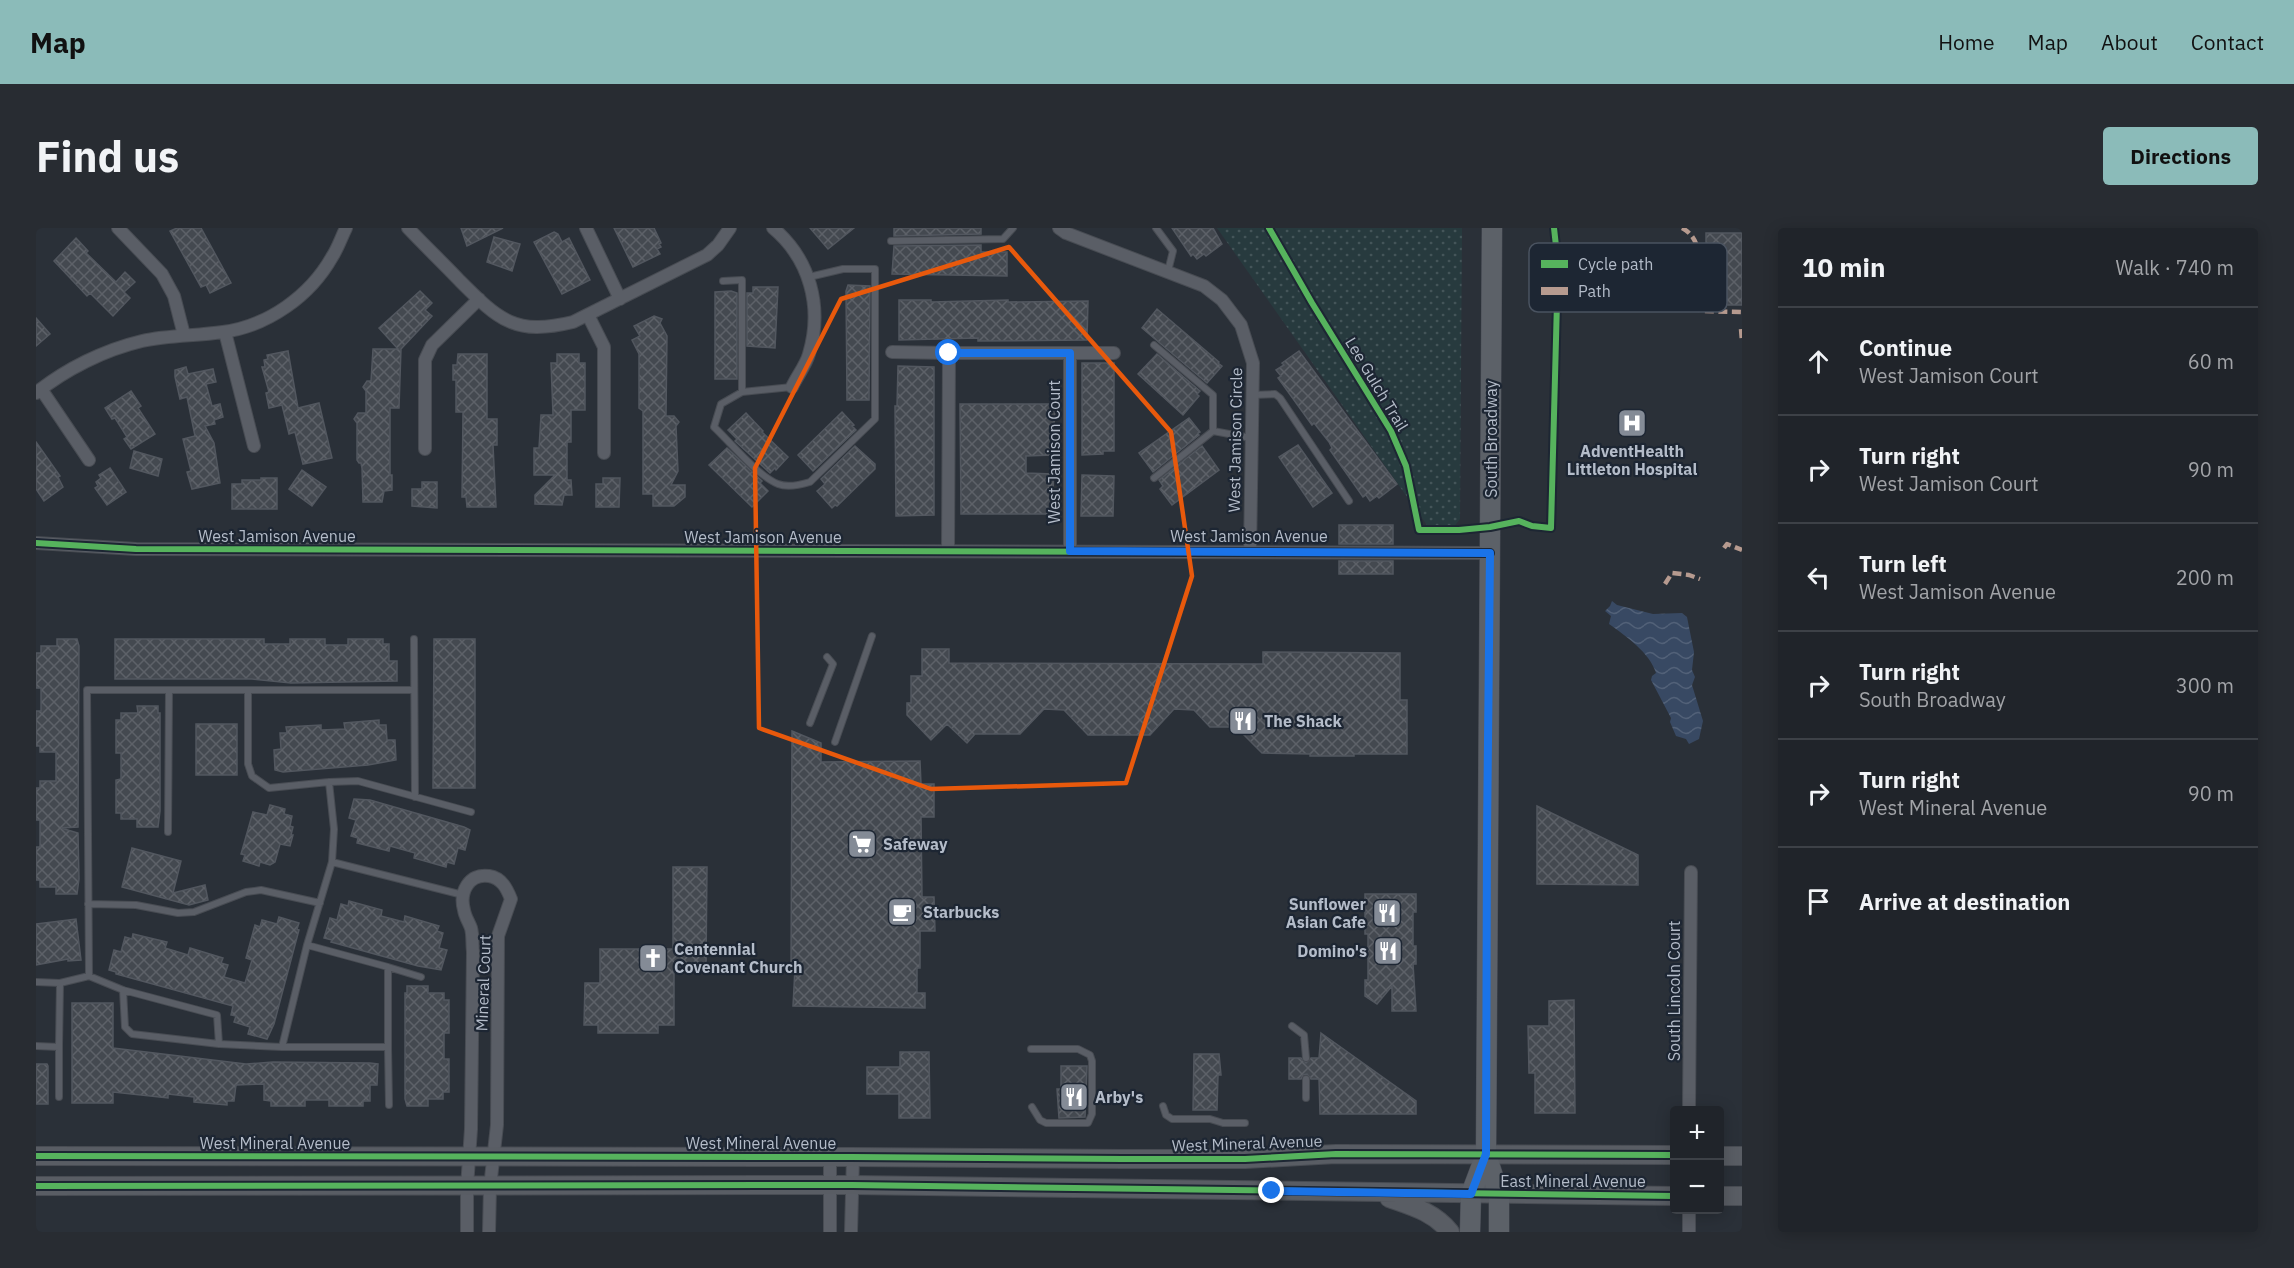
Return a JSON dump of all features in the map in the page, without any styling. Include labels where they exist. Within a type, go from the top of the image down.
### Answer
[{"type":"main road","name":"South Broadway","points":[[1492,228],[1486,1154],[1499,1195],[1499,1232]]},
{"type":"main road","name":"West Mineral Avenue","points":[[36,1156],[1245,1159],[1336,1154],[1486,1154]]},
{"type":"main road","name":"South Broadway","points":[[1470,1232],[1471,1194],[1486,1154]]},
{"type":"main road","name":"East Mineral Avenue","points":[[1486,1154],[1670,1155]]},
{"type":"main road","points":[[1724,1156],[1742,1156]]},
{"type":"main road","points":[[36,1186],[853,1185],[1471,1194]]},
{"type":"main road","points":[[1373,1193],[1428,1213],[1442,1222],[1450,1232]]},
{"type":"main road","name":"East Mineral Avenue","points":[[1471,1194],[1670,1196]]},
{"type":"main road","points":[[1724,1196],[1742,1196]]},
{"type":"street","points":[[118,228],[162,274],[174,296],[184,336]]},
{"type":"street","points":[[89,460],[39,391],[67,371],[141,341],[225,332],[267,318],[288,307],[307,290],[332,258],[346,228]]},
{"type":"street","points":[[408,228],[478,299],[499,316],[517,324],[535,327],[553,327],[573,322],[707,255],[718,245],[730,228]]},
{"type":"street","points":[[586,228],[620,299]]},
{"type":"street","points":[[773,228],[795,250],[809,278],[814,307],[812,342],[808,356],[792,387]]},
{"type":"street","name":"West Jamison Circle","points":[[1059,228],[1066,233],[1204,286],[1222,300],[1245,333],[1252,363],[1250,552]]},
{"type":"street","points":[[425,449],[425,360],[432,345],[478,299]]},
{"type":"street","points":[[588,315],[604,347],[604,453]]},
{"type":"street","points":[[225,332],[254,446]]},
{"type":"street","points":[[892,352],[1114,353]]},
{"type":"street","points":[[948,551],[949,353]]},
{"type":"street","name":"West Jamison Court","points":[[1070,353],[1070,551]]},
{"type":"street","name":"West Jamison Avenue","points":[[36,543],[136,549],[1490,553]]},
{"type":"street","name":"South Lincoln Court","points":[[1689,1106],[1691,872]]},
{"type":"street","name":"Mineral Court","points":[[467,1232],[473,952],[472,929],[463,909],[462,895],[466,885],[476,877],[485,876],[494,877],[506,887],[511,899],[498,936],[497,1125],[490,1187],[489,1232]]},
{"type":"street","points":[[830,1157],[830,1232]]},
{"type":"street","points":[[851,1232],[853,1157]]},
{"type":"street","points":[[1689,1214],[1689,1232]]},
{"type":"lane","points":[[891,241],[1003,239],[1013,228]]},
{"type":"lane","points":[[1156,228],[1173,251],[1167,271]]},
{"type":"lane","points":[[792,387],[742,392],[721,404],[714,427],[764,476],[778,484],[797,486],[810,482],[875,419],[875,269],[843,269],[809,278]]},
{"type":"lane","points":[[723,281],[742,280],[742,392]]},
{"type":"lane","points":[[1154,345],[1213,395],[1213,431]]},
{"type":"lane","points":[[1252,395],[1275,394],[1280,398],[1349,501]]},
{"type":"lane","points":[[1154,478],[1213,431],[1251,438]]},
{"type":"lane","points":[[835,741],[872,636]]},
{"type":"lane","points":[[414,639],[415,797]]},
{"type":"lane","points":[[810,723],[833,664],[827,657]]},
{"type":"lane","points":[[89,976],[87,690],[414,690]]},
{"type":"lane","points":[[168,832],[169,690]]},
{"type":"lane","points":[[248,690],[248,764],[252,776],[269,788],[358,781],[471,812]]},
{"type":"lane","points":[[282,1047],[307,945],[332,862],[334,829],[329,782]]},
{"type":"lane","points":[[332,862],[462,895]]},
{"type":"lane","points":[[88,904],[136,905],[178,914],[194,912],[229,897],[261,890],[320,903]]},
{"type":"lane","points":[[307,945],[422,977]]},
{"type":"lane","points":[[388,968],[389,1105]]},
{"type":"lane","points":[[36,982],[60,983],[89,976],[123,990],[217,1015],[219,1044]]},
{"type":"lane","points":[[59,1097],[60,983]]},
{"type":"lane","points":[[123,990],[125,1027],[132,1034],[219,1044],[282,1047],[388,1047]]},
{"type":"lane","points":[[1292,1026],[1304,1035],[1306,1058]]},
{"type":"lane","points":[[36,1046],[59,1047]]},
{"type":"lane","points":[[1031,1049],[1078,1049],[1090,1055],[1092,1061],[1092,1114],[1088,1123],[1072,1125],[1046,1123],[1040,1120],[1032,1107]]},
{"type":"lane","points":[[1306,1079],[1306,1098]]},
{"type":"lane","points":[[1163,1106],[1166,1115],[1172,1119],[1210,1119],[1223,1123],[1245,1123]]},
{"type":"highlighted area","points":[[1009,247],[1171,432],[1192,576],[1126,783],[931,789],[759,728],[755,468],[841,299]]},
{"type":"green space","points":[[1217,228],[1462,228],[1460,519],[1453,528],[1429,528]]},
{"type":"water","points":[[1612,601],[1617,605],[1653,614],[1682,613],[1687,617],[1694,652],[1692,670],[1695,677],[1692,685],[1703,721],[1699,739],[1689,744],[1686,739],[1676,736],[1670,722],[1671,718],[1651,680],[1656,673],[1649,659],[1637,646],[1609,624],[1611,616],[1605,611]]},
{"type":"building","points":[[177,228],[201,228],[231,283],[210,293],[206,285],[201,287],[170,231]]},
{"type":"building","points":[[461,228],[503,228],[467,246]]},
{"type":"building","points":[[614,228],[654,228],[661,243],[659,244],[661,247],[657,249],[660,254],[633,267]]},
{"type":"building","points":[[810,228],[854,228],[828,249]]},
{"type":"building","points":[[894,228],[981,228],[981,234],[894,236]]},
{"type":"building","points":[[1172,228],[1213,228],[1222,244],[1206,256],[1204,254],[1197,259],[1193,254],[1191,256]]},
{"type":"building","points":[[554,232],[558,234],[562,242],[569,238],[590,280],[562,294],[534,242]]},
{"type":"building","points":[[1706,233],[1742,233],[1742,305],[1727,305],[1727,243],[1706,243]]},
{"type":"building","points":[[494,237],[520,244],[512,271],[487,262]]},
{"type":"building","points":[[76,238],[88,251],[86,253],[116,282],[125,272],[135,282],[124,292],[130,298],[113,316],[90,293],[87,296],[54,261]]},
{"type":"building","points":[[981,245],[981,252],[1007,252],[1007,276],[892,274],[894,246]]},
{"type":"building","points":[[848,285],[870,286],[869,400],[847,400],[846,291]]},
{"type":"building","points":[[753,287],[778,287],[775,348],[747,346],[747,293],[753,293]]},
{"type":"building","points":[[420,291],[432,303],[425,310],[432,316],[401,349],[399,408],[390,408],[392,490],[384,491],[382,502],[363,502],[362,468],[361,463],[357,460],[357,423],[354,419],[358,413],[366,413],[366,391],[363,387],[367,381],[371,381],[373,349],[398,349],[379,328]]},
{"type":"building","points":[[715,292],[737,293],[737,379],[715,379]]},
{"type":"building","points":[[899,300],[931,300],[931,302],[1088,301],[1087,340],[978,341],[978,338],[899,340]]},
{"type":"building","points":[[1157,309],[1222,366],[1207,383],[1142,328]]},
{"type":"building","points":[[654,316],[662,319],[660,323],[667,336],[666,416],[674,416],[679,422],[676,426],[678,471],[671,485],[685,485],[685,497],[674,506],[653,506],[653,494],[643,494],[643,411],[639,408],[639,354],[632,340],[640,336],[634,326]]},
{"type":"building","points":[[36,318],[50,334],[36,346]]},
{"type":"building","points":[[288,351],[298,408],[319,403],[332,458],[303,464],[295,432],[289,434],[282,405],[269,408],[266,393],[269,392],[262,367],[265,367],[264,360],[268,359],[267,355]]},
{"type":"building","points":[[1299,351],[1397,484],[1379,498],[1377,496],[1370,501],[1366,495],[1363,497],[1330,450],[1332,448],[1329,442],[1314,423],[1312,425],[1278,378],[1281,376],[1276,370]]},
{"type":"building","points":[[458,354],[487,354],[487,419],[497,419],[497,445],[493,445],[496,507],[467,507],[466,497],[462,497],[463,412],[456,412],[456,380],[453,380],[453,365],[457,365]]},
{"type":"building","points":[[557,354],[579,354],[579,363],[585,363],[585,410],[571,410],[571,442],[567,442],[567,480],[571,480],[572,495],[564,495],[562,505],[535,504],[535,495],[555,475],[534,475],[534,448],[539,448],[541,415],[553,415],[551,363],[557,363]]},
{"type":"building","points":[[1157,354],[1200,391],[1197,394],[1199,396],[1183,415],[1138,374]]},
{"type":"building","points":[[1082,363],[1114,363],[1114,451],[1082,455]]},
{"type":"building","points":[[898,366],[934,367],[934,515],[896,516],[895,406],[897,406]]},
{"type":"building","points":[[186,367],[188,374],[213,369],[216,382],[206,384],[212,406],[220,404],[223,417],[214,420],[215,424],[205,426],[214,443],[220,483],[192,489],[187,472],[191,471],[183,439],[195,436],[187,397],[180,399],[175,377],[175,370]]},
{"type":"building","points":[[131,391],[141,406],[138,408],[155,434],[131,449],[124,439],[127,437],[115,418],[112,419],[105,408]]},
{"type":"building","points":[[960,404],[1055,404],[1053,455],[1026,456],[1026,473],[1053,474],[1054,514],[961,514]]},
{"type":"building","points":[[842,412],[856,430],[813,471],[798,455]]},
{"type":"building","points":[[746,413],[788,457],[770,473],[735,441],[737,439],[728,430]]},
{"type":"building","points":[[1189,418],[1200,432],[1199,435],[1153,472],[1139,453]]},
{"type":"building","points":[[36,442],[60,476],[58,477],[63,487],[44,501],[36,489]]},
{"type":"building","points":[[1298,445],[1332,493],[1313,507],[1279,457]]},
{"type":"building","points":[[855,446],[875,464],[875,469],[837,506],[832,508],[817,491],[825,484],[821,479]]},
{"type":"building","points":[[1202,446],[1219,470],[1172,505],[1160,489],[1163,486],[1159,480]]},
{"type":"building","points":[[727,448],[762,481],[760,483],[768,491],[752,507],[709,465]]},
{"type":"building","points":[[134,451],[162,459],[158,476],[130,468]]},
{"type":"building","points":[[110,468],[126,492],[107,505],[95,488],[98,486],[96,482],[101,478],[99,475]]},
{"type":"building","points":[[302,470],[326,487],[312,506],[289,489]]},
{"type":"building","points":[[1082,475],[1114,476],[1113,516],[1081,516]]},
{"type":"building","points":[[261,478],[277,478],[277,509],[232,509],[232,484],[242,484],[242,480],[261,480]]},
{"type":"building","points":[[603,478],[620,478],[619,507],[596,507],[596,484],[603,484]]},
{"type":"building","points":[[422,482],[437,482],[437,508],[412,506],[412,489],[422,489]]},
{"type":"building","points":[[1339,525],[1393,525],[1393,544],[1339,544]]},
{"type":"building","points":[[1339,561],[1393,561],[1393,574],[1339,574]]},
{"type":"building","points":[[57,639],[77,639],[79,646],[78,827],[61,828],[78,833],[77,894],[56,894],[56,887],[40,887],[40,880],[36,880],[36,847],[40,847],[40,820],[36,820],[36,788],[40,788],[40,781],[56,781],[56,752],[40,752],[40,746],[36,746],[36,711],[41,711],[41,688],[36,688],[36,653],[41,653],[41,646],[57,646]]},
{"type":"building","points":[[115,639],[264,639],[264,644],[290,644],[290,639],[325,639],[325,645],[348,645],[348,639],[383,639],[383,644],[389,644],[389,661],[397,661],[397,681],[291,683],[252,679],[115,679]]},
{"type":"building","points":[[434,639],[475,639],[475,788],[433,788]]},
{"type":"building","points":[[922,649],[949,649],[949,663],[1263,664],[1263,652],[1400,653],[1400,700],[1407,700],[1407,754],[1310,756],[1310,754],[1262,753],[1236,727],[1210,727],[1194,710],[1174,709],[1150,735],[1088,735],[1064,710],[1044,709],[1020,734],[975,734],[967,743],[947,724],[931,740],[907,715],[907,703],[911,703],[911,676],[922,676]]},
{"type":"building","points":[[137,706],[158,706],[158,713],[160,713],[158,827],[137,827],[137,819],[121,819],[121,813],[116,813],[116,780],[121,779],[121,753],[116,753],[116,720],[121,720],[121,713],[138,713]]},
{"type":"building","points":[[379,720],[379,725],[386,725],[387,740],[395,740],[396,760],[368,765],[283,772],[275,770],[274,750],[281,749],[280,733],[287,733],[286,727],[321,725],[321,730],[345,729],[344,723]]},
{"type":"building","points":[[196,724],[237,724],[237,775],[196,775]]},
{"type":"building","points":[[792,731],[821,743],[821,762],[920,761],[921,784],[934,784],[934,817],[921,817],[922,897],[934,897],[935,931],[920,931],[917,993],[925,993],[925,1008],[793,1006],[795,968],[791,968]]},
{"type":"building","points":[[354,799],[370,800],[464,827],[470,830],[465,850],[458,848],[454,864],[447,862],[446,867],[414,858],[415,853],[390,846],[389,851],[357,843],[358,838],[351,836],[356,820],[349,818]]},
{"type":"building","points":[[270,805],[285,809],[284,814],[292,816],[290,826],[293,827],[291,835],[293,835],[290,846],[280,844],[275,862],[270,865],[260,862],[259,866],[243,861],[245,855],[241,854],[253,812],[267,815]]},
{"type":"building","points":[[1537,806],[1638,855],[1638,885],[1537,884]]},
{"type":"building","points":[[132,848],[181,861],[173,893],[205,885],[208,900],[189,905],[122,887]]},
{"type":"building","name":"Centennial Covenant Church","points":[[673,867],[707,867],[706,967],[674,967],[674,1025],[658,1025],[658,1033],[598,1033],[598,1025],[584,1025],[585,983],[600,983],[600,949],[673,949]]},
{"type":"building","points":[[1365,894],[1416,894],[1416,912],[1413,912],[1413,946],[1416,946],[1416,964],[1413,964],[1416,1011],[1392,1011],[1392,986],[1377,1004],[1365,996],[1365,980],[1368,980],[1368,934],[1365,934]]},
{"type":"building","points":[[349,901],[382,910],[381,916],[404,922],[405,916],[439,926],[437,931],[443,933],[439,948],[447,950],[441,970],[418,966],[331,942],[332,940],[324,938],[330,918],[337,920],[341,904],[348,906]]},
{"type":"building","points":[[279,917],[299,923],[297,929],[299,930],[274,1024],[267,1039],[248,1034],[250,1027],[234,1022],[236,1016],[231,1015],[233,1006],[116,974],[109,970],[114,950],[121,952],[125,937],[132,939],[133,934],[167,942],[165,948],[188,955],[190,948],[223,958],[221,963],[228,965],[224,977],[245,983],[252,960],[246,958],[255,925],[260,927],[262,920],[277,924]]},
{"type":"building","points":[[76,919],[81,960],[68,961],[68,959],[36,965],[36,924]]},
{"type":"building","points":[[407,986],[428,986],[428,993],[444,993],[444,1000],[449,1000],[449,1033],[444,1033],[444,1059],[449,1059],[449,1092],[443,1092],[443,1099],[428,1099],[428,1106],[407,1106],[405,1099],[405,993],[407,993]]},
{"type":"building","points":[[1574,1000],[1575,1113],[1535,1113],[1535,1073],[1529,1073],[1528,1026],[1549,1026],[1549,1001]]},
{"type":"building","points":[[72,1003],[113,1003],[113,1048],[246,1064],[273,1062],[378,1064],[377,1085],[370,1085],[370,1101],[363,1101],[363,1106],[329,1106],[329,1100],[305,1100],[305,1106],[271,1106],[271,1101],[264,1100],[264,1084],[236,1085],[234,1101],[227,1101],[227,1105],[194,1102],[194,1097],[168,1094],[168,1098],[113,1092],[113,1103],[72,1103]]},
{"type":"building","points":[[1321,1033],[1416,1101],[1416,1114],[1320,1114],[1319,1079],[1311,1079],[1307,1074],[1301,1079],[1289,1079],[1289,1058],[1301,1058],[1306,1063],[1311,1058],[1319,1058]]},
{"type":"building","points":[[900,1052],[929,1052],[930,1118],[899,1118],[899,1094],[867,1094],[867,1067],[900,1067]]},
{"type":"building","points":[[1194,1054],[1219,1054],[1221,1075],[1218,1075],[1217,1110],[1193,1110]]},
{"type":"building","points":[[36,1064],[47,1064],[48,1066],[48,1104],[36,1104]]},
{"type":"building","points":[[1061,1066],[1087,1066],[1085,1117],[1059,1118],[1057,1089],[1061,1089]]},
{"type":"marked path","points":[[1682,228],[1696,243]]},
{"type":"marked path","points":[[1727,312],[1742,312]]},
{"type":"marked path","points":[[1741,329],[1742,341]]},
{"type":"marked path","points":[[1724,548],[1727,544],[1742,550]]},
{"type":"marked path","points":[[1665,584],[1672,573],[1700,579]]},
{"type":"cycle path","name":"Lee Gulch Trail","points":[[1269,228],[1391,431],[1406,466],[1419,530],[1459,530],[1519,521],[1532,526],[1551,528],[1557,312]]},
{"type":"cycle path","name":"Lee Gulch Trail","points":[[1554,228],[1556,243]]},
{"type":"cycle path","points":[[36,543],[136,549],[1490,553]]},
{"type":"cycle path","points":[[36,1156],[1245,1159],[1336,1154],[1670,1155]]},
{"type":"cycle path","points":[[36,1186],[853,1185],[1670,1196]]},
{"type":"place","name":"AdventHealth Littleton Hospital","points":[[1632,423]]},
{"type":"place","name":"The Shack","points":[[1243,721]]},
{"type":"place","name":"Safeway","points":[[862,844]]},
{"type":"place","name":"Starbucks","points":[[902,912]]},
{"type":"place","name":"Sunflower Asian Cafe","points":[[1387,913]]},
{"type":"place","name":"Domino's","points":[[1388,951]]},
{"type":"place","name":"Centennial Covenant Church","points":[[653,958]]},
{"type":"place","name":"Arby's","points":[[1074,1097]]},
{"type":"route","points":[[949,353],[1070,353],[1070,551],[1490,553],[1486,1154],[1471,1194],[1272,1191]]}]
